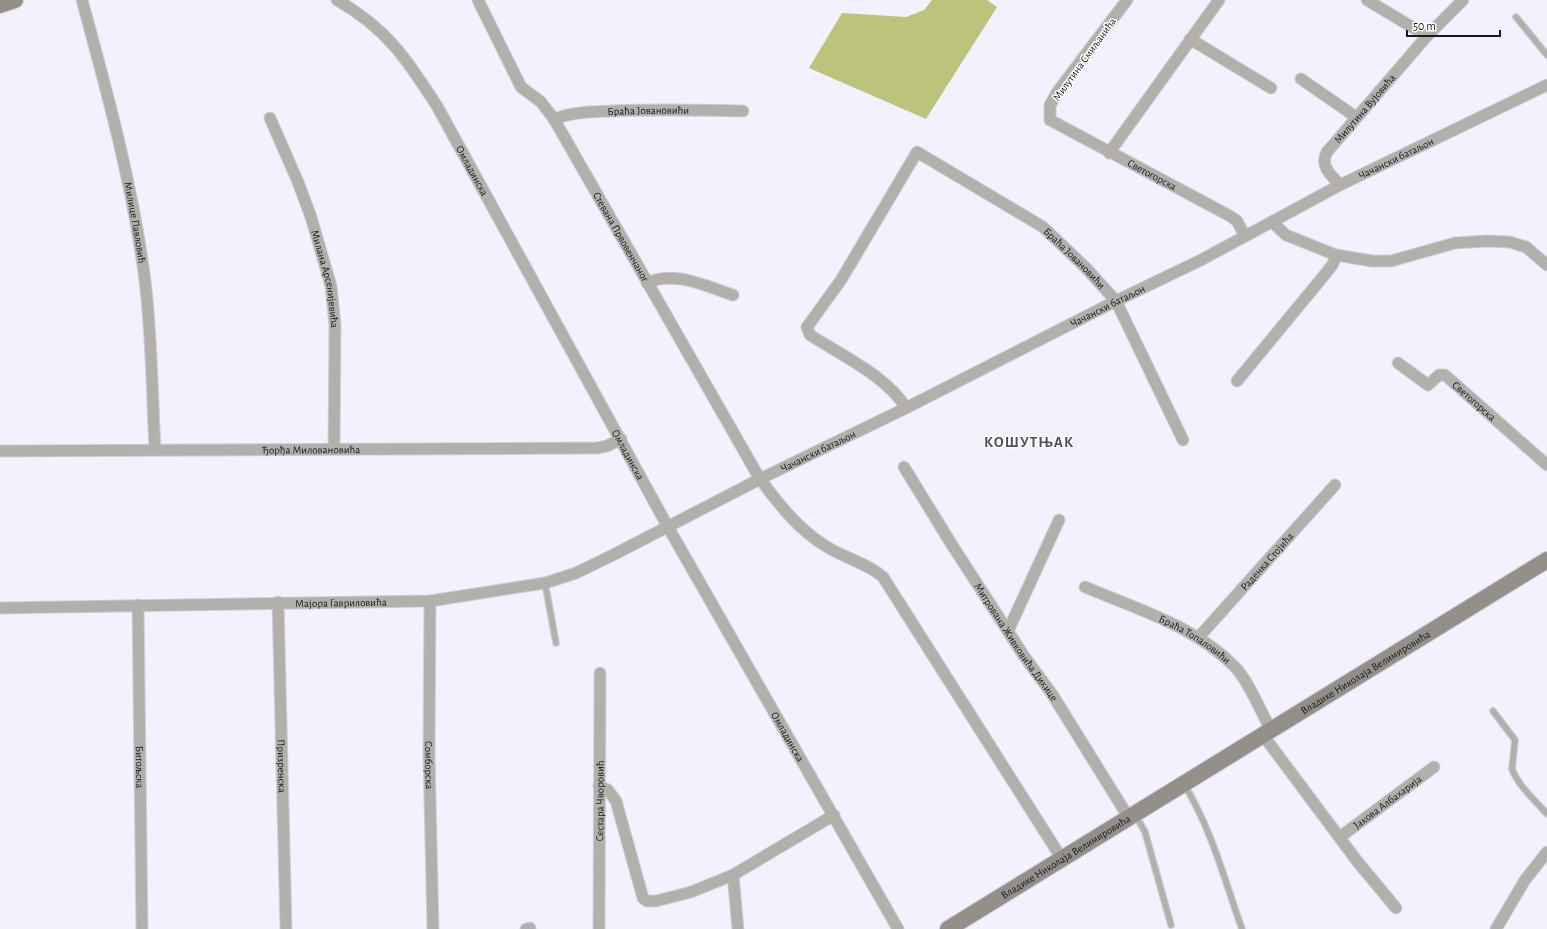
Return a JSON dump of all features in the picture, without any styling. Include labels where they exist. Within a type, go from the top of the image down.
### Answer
[{"type":"street","points":[[0,5],[15,0]]},
{"type":"street","name":"Милице Павловић","points":[[82,0],[112,113],[140,243],[147,303],[154,450]]},
{"type":"street","name":"Омладинска","points":[[336,0],[357,12],[387,36],[413,70],[440,113],[621,439],[668,527],[898,929]]},
{"type":"street","name":"Стевана Првовенчаног","points":[[478,0],[521,86],[541,102],[554,119],[760,479],[779,505],[823,545],[873,569],[883,577],[1062,859]]},
{"type":"street","name":"Милутина Смиљанића","points":[[1050,120],[1050,105],[1058,91],[1127,0]]},
{"type":"street","points":[[1109,153],[1219,0]]},
{"type":"street","points":[[1367,0],[1427,36]]},
{"type":"street","name":"Милутина Вујовића","points":[[1340,185],[1326,168],[1325,156],[1356,117],[1427,36],[1462,0]]},
{"type":"street","points":[[1190,39],[1271,88]]},
{"type":"street","points":[[1301,80],[1356,117]]},
{"type":"street","name":"Чачански батаљон","points":[[668,527],[760,479],[906,408],[1245,236],[1340,185],[1547,85]]},
{"type":"street","name":"Браћа Јовановићи","points":[[554,119],[564,115],[578,113],[635,110],[743,111]]},
{"type":"street","name":"Милана Арсенијевића","points":[[270,118],[298,182],[311,217],[331,286],[335,325],[334,449]]},
{"type":"street","name":"Светогорска","points":[[1050,120],[1109,153],[1230,216],[1237,221],[1245,236]]},
{"type":"street","name":"Браћа Јовановићи","points":[[906,408],[900,398],[887,384],[810,335],[807,327],[841,280],[917,152],[1043,227],[1085,267],[1116,301],[1183,440]]},
{"type":"street","points":[[1272,222],[1286,235],[1336,255],[1383,262],[1455,243],[1510,242],[1526,247],[1547,265]]},
{"type":"street","points":[[1238,381],[1333,264],[1336,255]]},
{"type":"street","points":[[647,283],[666,277],[681,278],[733,295]]},
{"type":"street","name":"Светогорска","points":[[1398,362],[1428,385],[1439,375],[1445,375],[1547,464]]},
{"type":"street","name":"Ђорђа Миловановића","points":[[0,451],[597,448],[607,446],[621,439]]},
{"type":"street","name":"Митрована Живковића Дикице","points":[[904,467],[952,545],[1008,631],[1052,694],[1132,816]]},
{"type":"street","name":"Раденка Стојића","points":[[1198,638],[1335,485]]},
{"type":"street","points":[[1008,631],[1059,520]]},
{"type":"street","name":"Мајора Гавриловића","points":[[0,608],[278,602],[430,601],[545,584],[576,573],[668,527]]},
{"type":"street","name":"Владике Николаја Велимировића","points":[[948,929],[1547,560]]},
{"type":"street","name":"Браћа Топаловићи","points":[[1086,587],[1149,613],[1198,638],[1236,667],[1267,732],[1357,861],[1396,908]]},
{"type":"street","name":"Сомборска","points":[[430,601],[429,754],[433,929]]},
{"type":"street","name":"Призренска","points":[[278,602],[286,929]]},
{"type":"street","name":"Битољска","points":[[138,605],[142,929]]},
{"type":"street","name":"Сестара Чворовић","points":[[599,929],[600,673]]},
{"type":"street","name":"Јакова Албахарија","points":[[1340,836],[1434,767]]},
{"type":"street","points":[[599,786],[608,790],[616,801],[645,900],[656,901],[691,892],[733,875],[834,815]]},
{"type":"street","points":[[1496,929],[1525,880],[1547,852]]},
{"type":"street","points":[[733,875],[738,929]]},
{"type":"street","points":[[526,929],[530,928]]},
{"type":"lane","points":[[1516,17],[1547,55]]},
{"type":"lane","points":[[545,584],[556,643]]},
{"type":"lane","points":[[1493,711],[1515,740],[1512,769],[1514,774],[1547,814]]},
{"type":"lane","points":[[1184,784],[1193,798],[1213,847],[1242,929]]},
{"type":"lane","points":[[1132,816],[1145,832],[1171,925]]},
{"type":"green space","points":[[932,0],[987,0],[997,7],[926,119],[809,68],[842,13],[906,17],[924,10]]},
{"type":"district","name":"КОШУТЊАК","points":[[1029,442]]}]
